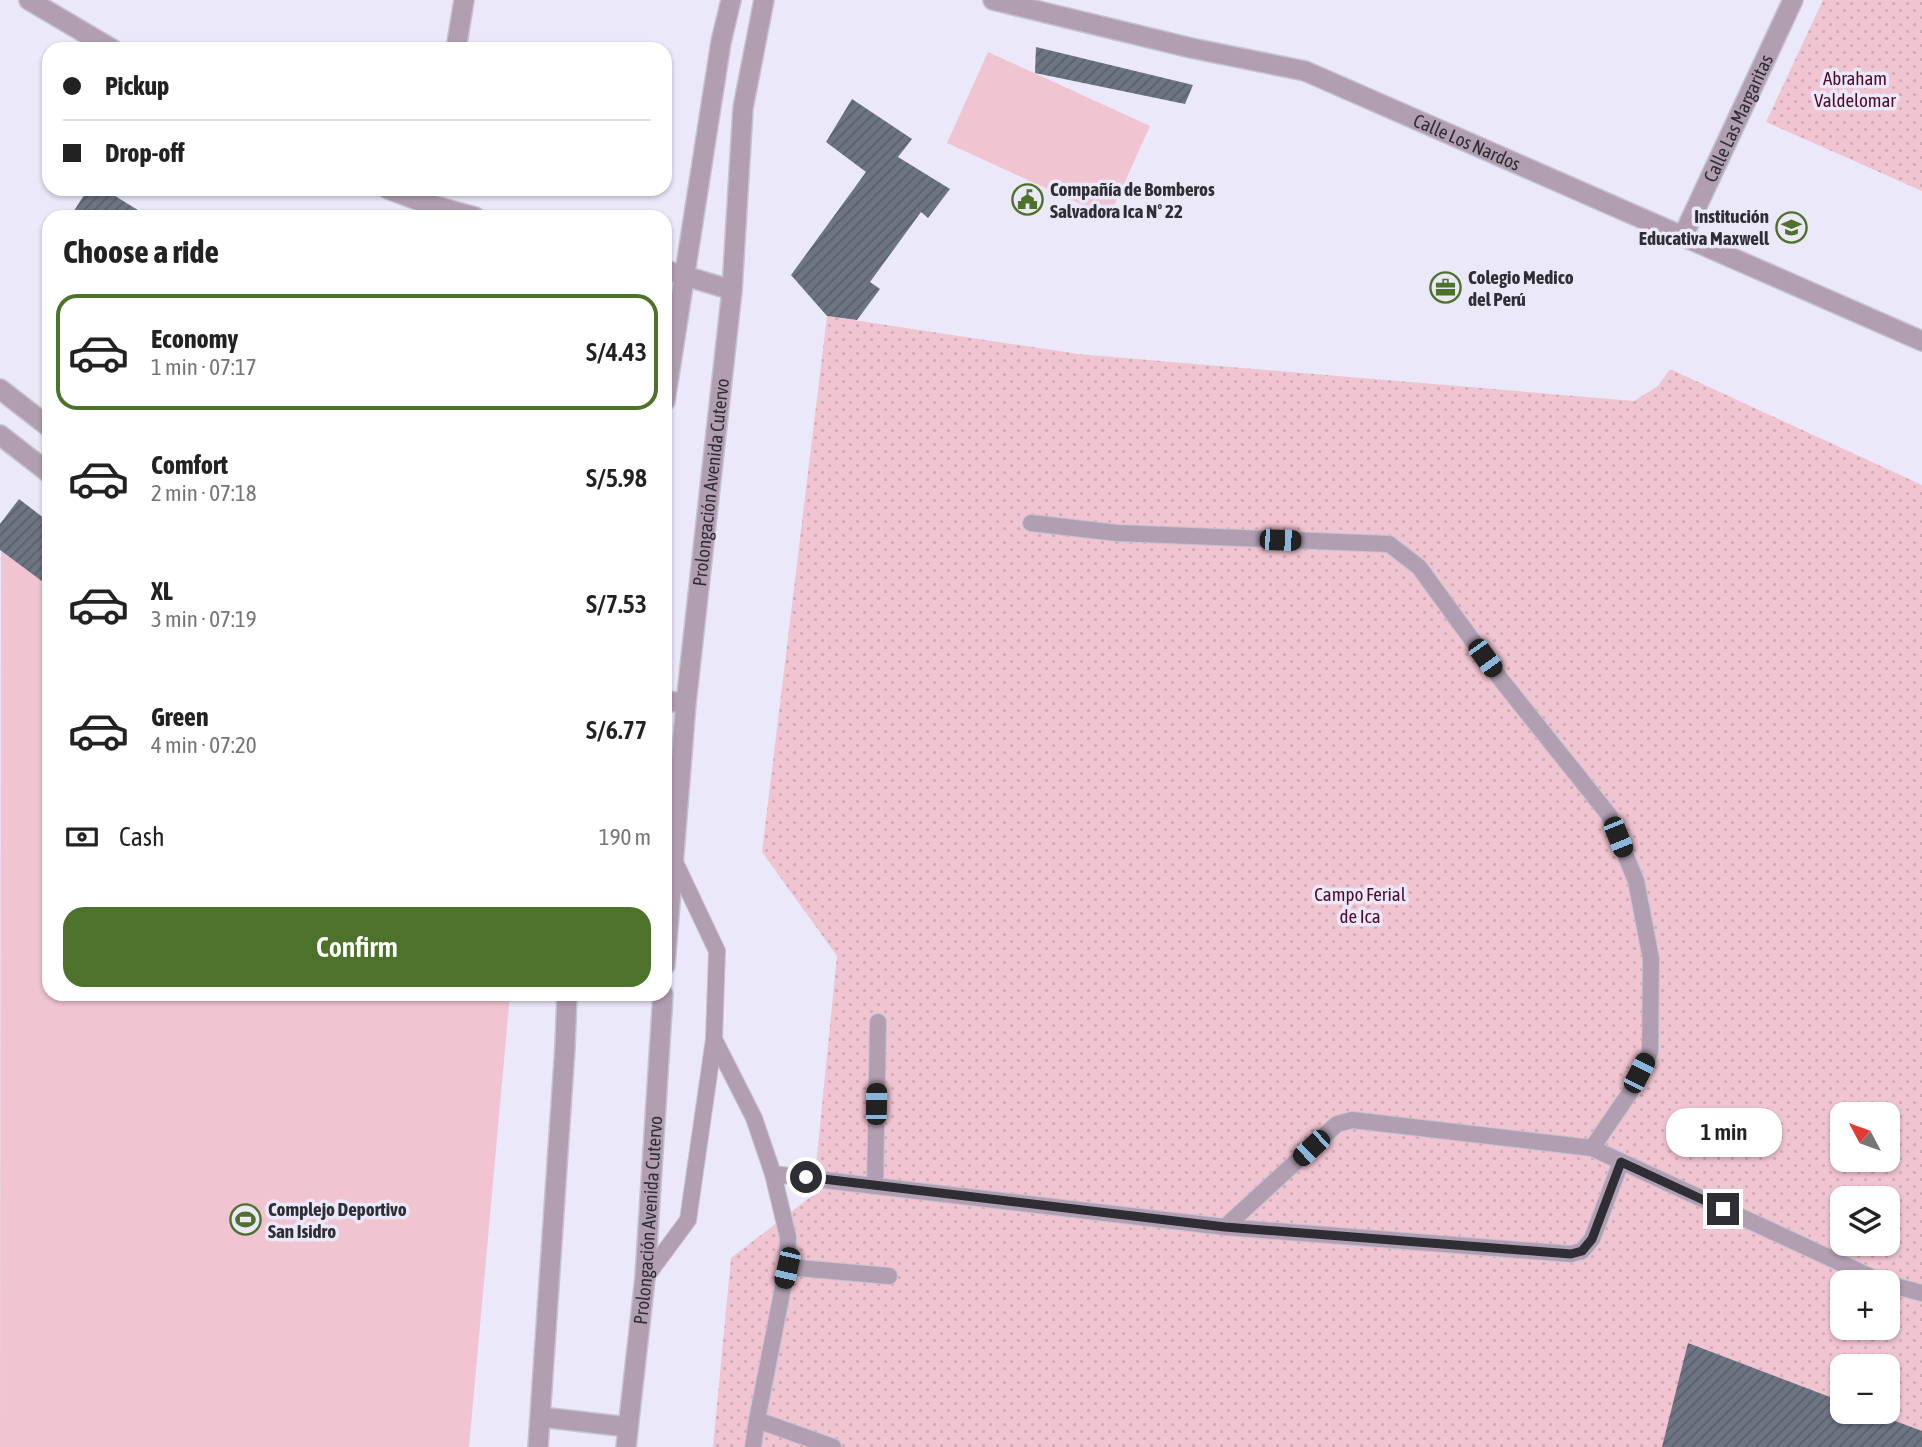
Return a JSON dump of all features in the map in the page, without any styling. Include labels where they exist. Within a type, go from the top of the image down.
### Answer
[{"type":"street","points":[[29,0],[100,42]]},
{"type":"street","points":[[457,42],[464,0]]},
{"type":"street","points":[[672,355],[721,42],[731,0]]},
{"type":"street","name":"Prolongación Avenida Cutervo","points":[[672,828],[732,289],[743,108],[764,0]]},
{"type":"street","name":"Calle Los Nardos","points":[[993,0],[1191,48],[1305,71],[1922,341]]},
{"type":"street","name":"Calle Las Margaritas","points":[[1683,236],[1793,0]]},
{"type":"street","points":[[408,196],[452,210]]},
{"type":"street","points":[[672,272],[732,289]]},
{"type":"street","points":[[0,389],[42,422]]},
{"type":"street","points":[[0,435],[42,468]]},
{"type":"street","points":[[672,702],[686,703]]},
{"type":"street","points":[[538,1447],[567,1001]]},
{"type":"street","name":"Prolongación Avenida Cutervo","points":[[626,1447],[645,1278],[663,1001]]},
{"type":"street","points":[[541,1417],[628,1427]]},
{"type":"lane","points":[[1031,523],[1117,533],[1389,544],[1419,567],[1502,681],[1609,815],[1636,881],[1651,959],[1650,1052],[1629,1094],[1592,1148]]},
{"type":"lane","points":[[645,1278],[688,1220],[714,1038],[718,951],[672,861]]},
{"type":"lane","points":[[875,1186],[878,1022]]},
{"type":"lane","points":[[714,1038],[754,1118],[773,1174],[788,1237],[787,1268],[753,1447]]},
{"type":"lane","points":[[1225,1227],[1337,1124],[1352,1120],[1592,1148],[1858,1270]]},
{"type":"lane","points":[[773,1174],[1225,1227],[1571,1254],[1582,1251],[1592,1239],[1621,1162]]},
{"type":"lane","points":[[787,1268],[888,1276]]},
{"type":"lane","points":[[1900,1287],[1922,1293]]},
{"type":"lane","points":[[757,1420],[833,1447]]},
{"type":"green space","name":"Abraham Valdelomar","points":[[1823,0],[1922,0],[1922,191],[1766,122]]},
{"type":"green space","points":[[988,52],[1150,126],[1109,217],[947,143]]},
{"type":"green space","name":"Campo Ferial de Ica","points":[[827,316],[1078,354],[1634,401],[1658,386],[1670,369],[1922,485],[1922,1447],[713,1447],[731,1258],[813,1195],[837,956],[762,852]]},
{"type":"green space","name":"Complejo Deportivo San Isidro","points":[[1,551],[42,581],[42,1001],[509,1001],[469,1447],[0,1447]]},
{"type":"building","points":[[1036,47],[1193,85],[1185,104],[1035,73]]},
{"type":"building","points":[[852,99],[912,139],[898,157],[950,189],[928,218],[921,212],[870,282],[880,289],[857,320],[827,316],[791,275],[866,172],[826,142]]},
{"type":"building","points":[[84,196],[115,196],[138,210],[74,210]]},
{"type":"building","points":[[19,499],[42,517],[42,581],[0,550],[0,524]]},
{"type":"building","points":[[1688,1343],[1830,1397],[1830,1424],[1900,1423],[1922,1431],[1922,1447],[1662,1447]]},
{"type":"place","name":"Compañía de Bomberos Salvadora Ica Nº 22","points":[[1027,200]]},
{"type":"place","name":"Institución Educativa Maxwell","points":[[1792,227]]},
{"type":"place","name":"Colegio Medico del Perú","points":[[1445,288]]},
{"type":"place","name":"Complejo Deportivo San Isidro","points":[[245,1220]]},
{"type":"route","points":[[806,1177],[1225,1227],[1571,1254],[1582,1251],[1592,1239],[1621,1162],[1723,1209]]}]
